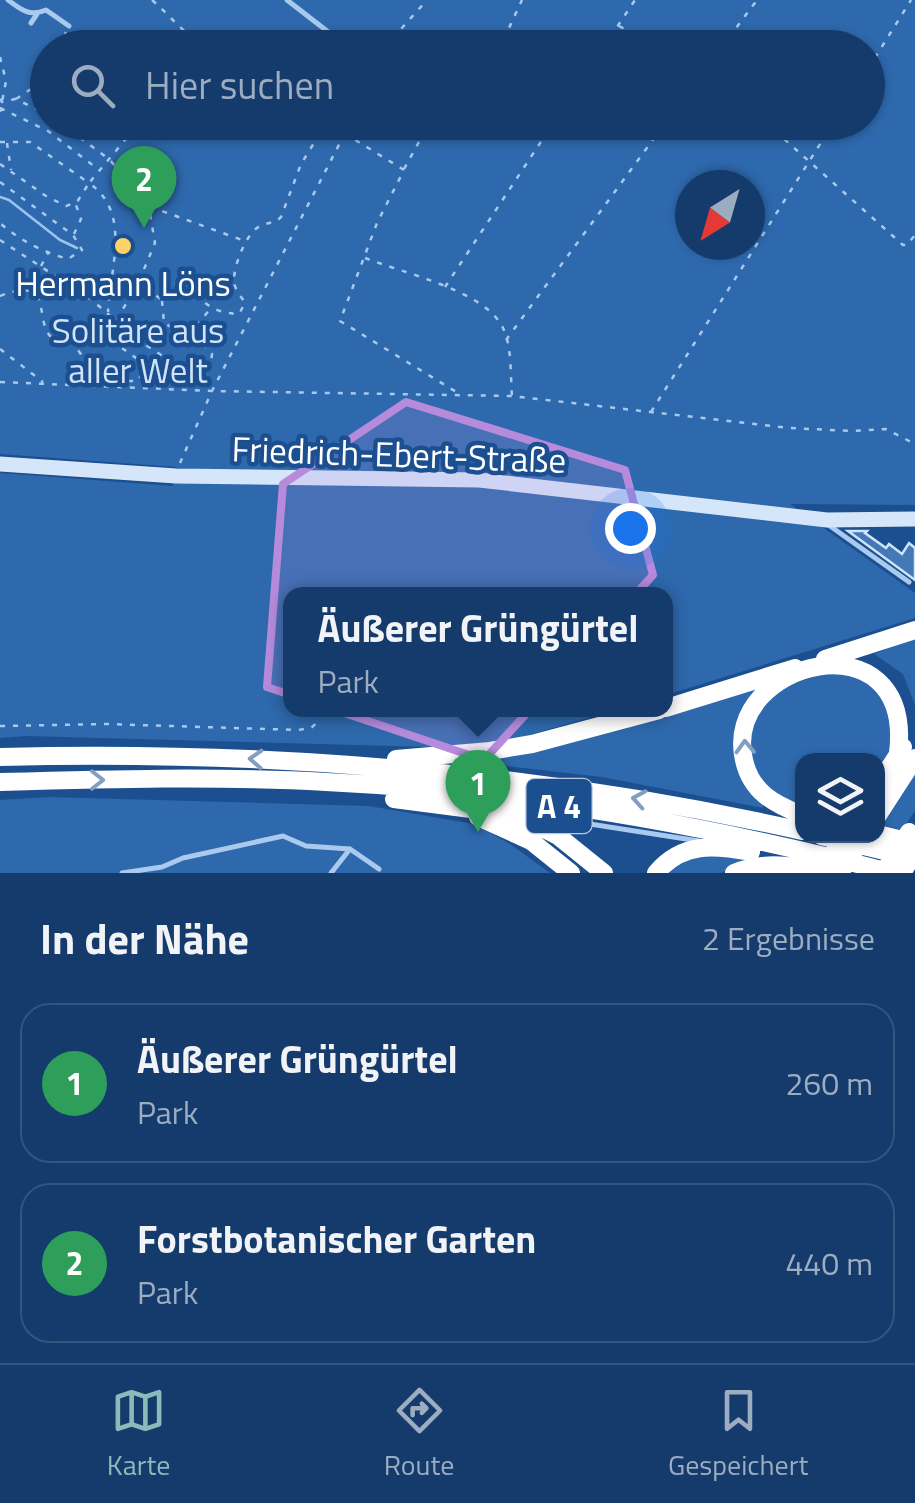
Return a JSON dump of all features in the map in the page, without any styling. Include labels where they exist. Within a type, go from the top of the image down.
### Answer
[{"type":"highway","points":[[673,706],[915,630]]},
{"type":"highway","points":[[795,814],[765,796],[751,780],[744,760],[742,739],[748,718],[774,688],[843,665],[876,670],[896,687],[906,709],[906,756],[885,778]]},
{"type":"highway","points":[[346,764],[519,747],[632,717]]},
{"type":"highway","points":[[885,800],[915,731]]},
{"type":"highway","name":"A 4","points":[[0,757],[200,756],[346,764],[526,782],[795,829]]},
{"type":"highway","points":[[220,779],[280,791],[389,798],[499,812],[545,828],[604,873]]},
{"type":"highway","name":"A 4","points":[[0,782],[220,779],[388,786],[570,808],[726,834],[893,873]]},
{"type":"highway","points":[[389,798],[485,819],[531,841],[571,873]]},
{"type":"highway","points":[[735,816],[795,818]]},
{"type":"highway","points":[[885,834],[913,833]]},
{"type":"highway","points":[[882,873],[913,833]]},
{"type":"highway","points":[[734,873],[777,864],[823,873],[840,843]]},
{"type":"highway","points":[[856,843],[915,855],[902,873]]},
{"type":"highway","points":[[656,873],[683,850],[709,846],[843,873],[860,843]]},
{"type":"main road","name":"Friedrich-Ebert-Straße","points":[[0,464],[176,476],[479,480],[827,520],[915,519]]},
{"type":"lane","points":[[8,0],[36,14],[46,10],[68,29]]},
{"type":"lane","points":[[287,0],[326,30]]},
{"type":"lane","points":[[31,23],[36,14]]},
{"type":"lane","points":[[827,520],[836,532],[909,582]]},
{"type":"lane","points":[[499,812],[616,826],[729,848]]},
{"type":"lane","points":[[122,873],[162,867],[183,858],[283,836],[306,846],[350,849],[380,868]]},
{"type":"lane","points":[[331,873],[350,849]]},
{"type":"path","points":[[152,0],[182,30]]},
{"type":"path","points":[[400,30],[427,0]]},
{"type":"path","points":[[508,30],[522,0]]},
{"type":"path","points":[[615,30],[634,0]]},
{"type":"path","points":[[734,30],[757,0]]},
{"type":"path","points":[[885,42],[912,0]]},
{"type":"path","points":[[618,25],[627,30]]},
{"type":"path","points":[[0,57],[6,80],[1,106]]},
{"type":"path","points":[[1,106],[30,89]]},
{"type":"path","points":[[15,99],[30,106]]},
{"type":"path","points":[[1,106],[10,115],[30,123]]},
{"type":"path","points":[[60,140],[99,170]]},
{"type":"path","points":[[0,296],[26,290],[34,294],[43,306],[44,329],[50,336],[69,336],[96,376],[138,381],[146,366],[144,362],[110,335],[156,243],[149,208],[110,160],[84,140]]},
{"type":"path","points":[[0,164],[66,206],[77,202],[125,140]]},
{"type":"path","points":[[196,336],[187,336],[164,323],[161,299],[174,284],[185,283],[210,309],[230,314],[243,310],[245,303],[234,285],[236,264],[245,241],[256,229],[282,218],[301,164],[316,140]]},
{"type":"path","points":[[176,476],[212,391],[341,140]]},
{"type":"path","points":[[354,140],[404,170]]},
{"type":"path","points":[[420,140],[364,258],[340,321],[459,394]]},
{"type":"path","points":[[445,287],[542,140]]},
{"type":"path","points":[[506,340],[653,140]]},
{"type":"path","points":[[786,140],[903,245],[907,246],[915,235]]},
{"type":"path","points":[[650,412],[823,140]]},
{"type":"path","points":[[0,142],[30,142],[106,194],[112,211],[115,260],[110,272],[108,312]]},
{"type":"path","points":[[7,143],[11,171]]},
{"type":"path","points":[[0,182],[73,235],[82,246],[79,254],[68,259],[16,238],[0,223]]},
{"type":"path","points":[[73,235],[81,219],[77,202]]},
{"type":"path","points":[[149,208],[245,241]]},
{"type":"path","points":[[0,240],[108,312],[212,391]]},
{"type":"path","points":[[41,266],[49,252]]},
{"type":"path","points":[[364,258],[445,287],[480,304],[498,319],[506,340],[512,396]]},
{"type":"path","points":[[34,294],[47,272]]},
{"type":"path","points":[[138,283],[161,299]]},
{"type":"path","points":[[202,381],[212,363],[212,354],[196,336],[195,328],[210,309]]},
{"type":"path","points":[[144,362],[152,349]]},
{"type":"path","points":[[0,350],[44,384]]},
{"type":"path","points":[[0,382],[212,391],[512,396],[821,430],[886,429],[915,444]]},
{"type":"path","points":[[0,726],[107,724],[298,730],[311,728],[320,720]]},
{"type":"highlighted area","points":[[406,402],[625,470],[653,575],[484,760],[267,687],[283,484]]},
{"type":"green space","name":"Solitäre aus aller Welt","points":[[0,0],[915,0],[915,505],[790,504],[915,593],[915,618],[673,693],[673,587],[283,587],[283,717],[592,717],[508,741],[431,747],[0,738],[0,473],[173,486],[176,467],[0,454]]},
{"type":"green space","points":[[915,638],[915,705],[903,674],[874,654]]},
{"type":"green space","points":[[841,670],[889,689],[896,746],[885,762],[885,753],[795,753],[795,806],[782,802],[751,768],[751,738],[753,720],[767,699],[803,680]]},
{"type":"green space","points":[[775,680],[739,725],[763,808],[602,777],[471,762],[638,717],[673,717],[673,708]]},
{"type":"green space","points":[[915,769],[915,811],[902,830],[885,826],[885,814]]},
{"type":"green space","points":[[48,797],[369,806],[474,824],[550,873],[0,873],[0,800]]},
{"type":"green space","points":[[694,852],[756,860],[721,873],[662,873]]},
{"type":"building","points":[[848,531],[867,531],[886,548],[889,544],[902,554],[909,543],[915,548],[915,580]]},
{"type":"waterway","points":[[0,197],[77,248]]},
{"type":"place","name":"Forstbotanischer Garten","points":[[144,228]]},
{"type":"place","name":"Hermann Löns","points":[[123,246]]},
{"type":"place","name":"Äußerer Grüngürtel","points":[[478,832]]}]
